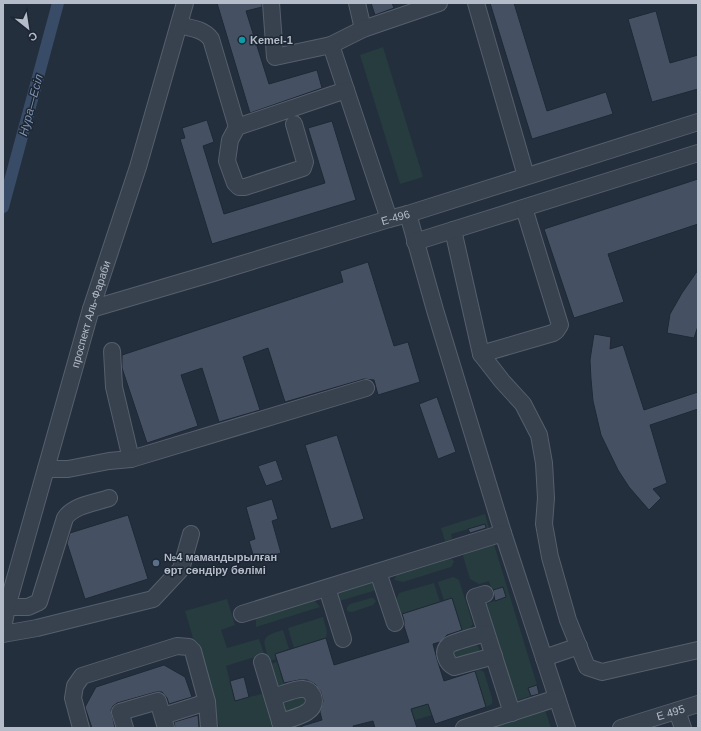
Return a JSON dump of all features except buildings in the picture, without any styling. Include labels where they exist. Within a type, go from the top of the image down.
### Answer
[{"type":"street","name":"проспект Аль-Фараби","points":[[3,628],[7,607],[91,309],[138,167],[186,3]]},
{"type":"street","points":[[271,3],[275,57],[331,45],[363,29],[414,7],[439,3]]},
{"type":"street","points":[[357,3],[363,29]]},
{"type":"street","points":[[476,3],[526,176]]},
{"type":"street","points":[[179,25],[204,32],[211,39],[237,127]]},
{"type":"street","points":[[331,45],[389,219]]},
{"type":"street","points":[[294,124],[305,162],[304,168],[245,187],[238,187],[235,184],[227,161],[230,140],[237,127],[346,90]]},
{"type":"street","name":"E-496","points":[[91,309],[408,214],[698,122]]},
{"type":"street","points":[[415,242],[698,153]]},
{"type":"street","points":[[481,354],[553,333],[560,325],[524,208]]},
{"type":"street","points":[[408,214],[415,242],[503,533],[567,728]]},
{"type":"street","points":[[453,230],[481,354],[502,381],[523,404],[539,435],[544,463],[546,498],[544,524],[550,556],[568,620],[587,667],[602,672],[698,650]]},
{"type":"street","points":[[112,351],[114,387],[130,458]]},
{"type":"street","points":[[46,469],[68,469],[130,458],[366,388]]},
{"type":"street","points":[[7,607],[28,607],[39,602],[65,518],[75,509],[109,498]]},
{"type":"street","points":[[242,614],[503,533]]},
{"type":"street","points":[[3,634],[37,628],[153,599],[181,569],[192,534]]},
{"type":"street","points":[[378,572],[395,623]]},
{"type":"street","points":[[328,588],[343,639]]},
{"type":"street","points":[[485,594],[475,597],[512,713]]},
{"type":"street","points":[[486,632],[449,645],[446,650],[446,658],[454,667],[494,656]]},
{"type":"street","points":[[81,728],[73,698],[75,686],[82,676],[177,646],[189,647],[193,651],[206,702],[209,728]]},
{"type":"street","points":[[544,658],[579,646]]},
{"type":"street","points":[[262,662],[281,725],[306,713],[312,707],[314,699],[311,692],[302,688],[273,698]]},
{"type":"street","points":[[464,728],[557,698]]},
{"type":"street","points":[[125,728],[120,712],[158,701],[164,722],[206,702]]},
{"type":"street","name":"E 495","points":[[621,728],[698,704]]},
{"type":"street","points":[[677,711],[683,728]]},
{"type":"green space","points":[[383,47],[423,177],[400,184],[360,55]]},
{"type":"green space","points":[[485,514],[490,532],[488,533],[485,524],[451,534],[452,539],[445,541],[441,528]]},
{"type":"green space","points":[[493,541],[537,685],[528,688],[531,696],[511,702],[484,607],[488,603],[495,601],[489,581],[479,584],[470,579],[463,556],[466,550]]},
{"type":"green space","points":[[448,556],[454,562],[451,567],[403,582],[394,580],[397,574]]},
{"type":"green space","points":[[453,577],[459,580],[473,624],[463,634],[452,599],[444,601],[438,582]]},
{"type":"green space","points":[[373,580],[380,589],[336,602],[336,592]]},
{"type":"green space","points":[[434,583],[440,602],[400,615],[396,600],[399,593]]},
{"type":"green space","points":[[371,598],[376,601],[373,605],[352,612],[347,611],[347,607],[350,604]]},
{"type":"green space","points":[[227,599],[235,625],[221,630],[227,648],[259,639],[264,654],[226,666],[235,701],[261,694],[265,695],[277,728],[220,728],[185,611]]},
{"type":"green space","points":[[313,599],[320,607],[256,627],[256,620],[258,617]]},
{"type":"green space","points":[[323,617],[327,632],[326,638],[294,648],[288,628]]},
{"type":"green space","points":[[283,630],[289,649],[275,654],[276,659],[269,661],[264,643],[266,637]]},
{"type":"green space","points":[[476,644],[479,648],[479,654],[454,661],[452,649]]},
{"type":"green space","points":[[277,662],[285,686],[278,688],[270,664]]},
{"type":"green space","points":[[480,670],[484,672],[492,698],[492,704],[486,707],[475,671]]},
{"type":"green space","points":[[305,695],[308,705],[286,714],[282,701]]},
{"type":"green space","points":[[428,704],[432,715],[415,720],[411,709]]},
{"type":"green space","points":[[544,707],[551,728],[477,728]]},
{"type":"waterway","name":"Нура—Есіл","points":[[3,207],[58,3]]},
{"type":"place","name":"Kemel-1","points":[[242,40]]},
{"type":"place","name":"№4 мамандырылған өрт сөндіру бөлімі","points":[[156,563]]}]
